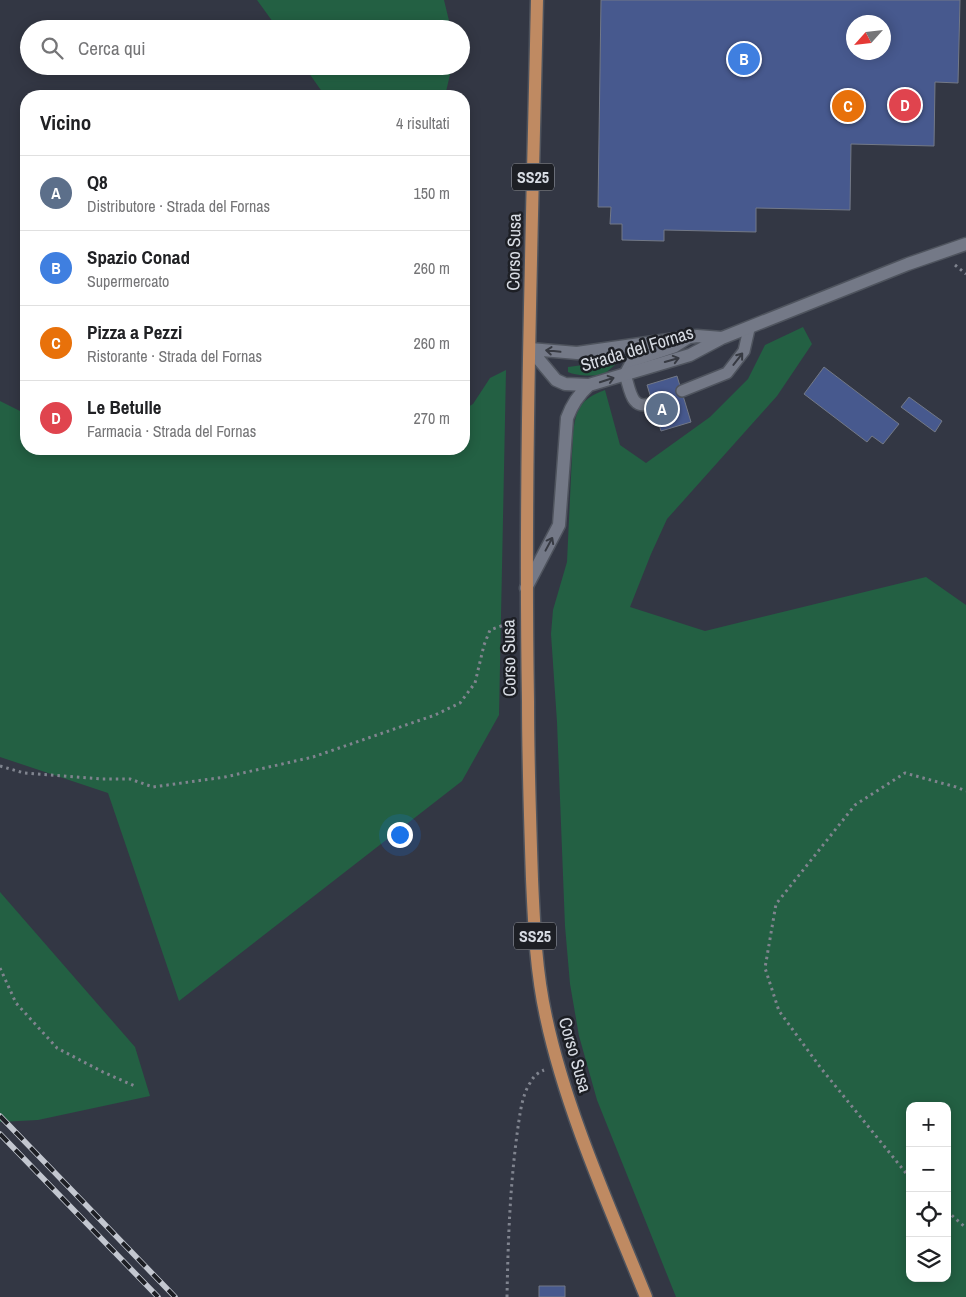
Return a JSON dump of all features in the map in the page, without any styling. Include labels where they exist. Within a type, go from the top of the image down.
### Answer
[{"type":"main road","name":"Corso Susa","points":[[536,0],[526,616],[529,807],[538,970],[545,1016],[575,1118],[646,1297]]},
{"type":"street","name":"Strada del Fornas","points":[[530,349],[556,380],[565,384],[589,386],[690,355],[722,338],[749,329],[908,264],[966,244]]},
{"type":"street","name":"Strada del Fornas","points":[[530,349],[577,353],[697,336],[722,338]]},
{"type":"street","points":[[526,588],[559,525],[568,418],[572,405],[589,386]]},
{"type":"lane","points":[[682,391],[727,373],[744,351],[749,329]]},
{"type":"lane","points":[[652,403],[641,405],[632,396],[625,374],[632,361],[674,347],[690,337]]},
{"type":"path","points":[[0,766],[24,773],[130,779],[153,787],[225,777],[313,757],[435,715],[460,703],[474,683],[490,630],[526,616]]},
{"type":"path","points":[[906,1173],[820,1067],[779,1011],[765,968],[776,904],[855,805],[905,773],[966,791]]},
{"type":"path","points":[[0,968],[16,1003],[57,1048],[137,1087]]},
{"type":"path","points":[[506,1297],[509,1222],[521,1112],[529,1084],[537,1073],[558,1064]]},
{"type":"path","points":[[951,1215],[966,1228]]},
{"type":"green space","points":[[257,0],[444,0],[449,20],[271,20]]},
{"type":"green space","points":[[310,75],[450,75],[446,90],[321,90]]},
{"type":"green space","points":[[803,327],[812,344],[777,396],[667,519],[630,607],[705,631],[926,577],[966,605],[966,1297],[676,1297],[597,1100],[579,1036],[570,984],[565,926],[557,722],[551,634],[553,610],[567,562],[573,434],[576,418],[578,411],[585,401],[605,390],[620,445],[646,463],[710,417],[748,379],[765,345]]},
{"type":"green space","points":[[621,360],[607,372],[597,375],[586,376],[568,372],[568,367]]},
{"type":"green space","points":[[506,370],[499,715],[462,781],[179,1001],[108,793],[0,757],[0,401],[20,411],[20,455],[470,455],[470,406],[490,378]]},
{"type":"green space","points":[[0,892],[135,1047],[150,1096],[38,1120],[0,1122]]},
{"type":"building","points":[[601,0],[960,0],[958,83],[935,82],[934,146],[851,144],[850,210],[756,208],[756,232],[664,230],[664,241],[622,240],[622,224],[610,224],[611,207],[598,207]]},
{"type":"building","points":[[824,367],[899,424],[883,444],[872,436],[867,442],[804,394]]},
{"type":"building","points":[[677,376],[691,422],[661,431],[647,385]]},
{"type":"building","points":[[909,397],[942,421],[935,432],[901,407]]},
{"type":"building","points":[[539,1286],[565,1286],[565,1297],[539,1297]]},
{"type":"railway","points":[[0,1116],[175,1297]]},
{"type":"railway","points":[[0,1134],[158,1297]]},
{"type":"place","name":"Spazio Conad","points":[[744,59]]},
{"type":"place","name":"Le Betulle","points":[[905,105]]},
{"type":"place","name":"Pizza a Pezzi","points":[[848,106]]},
{"type":"place","name":"Q8","points":[[662,409]]}]
